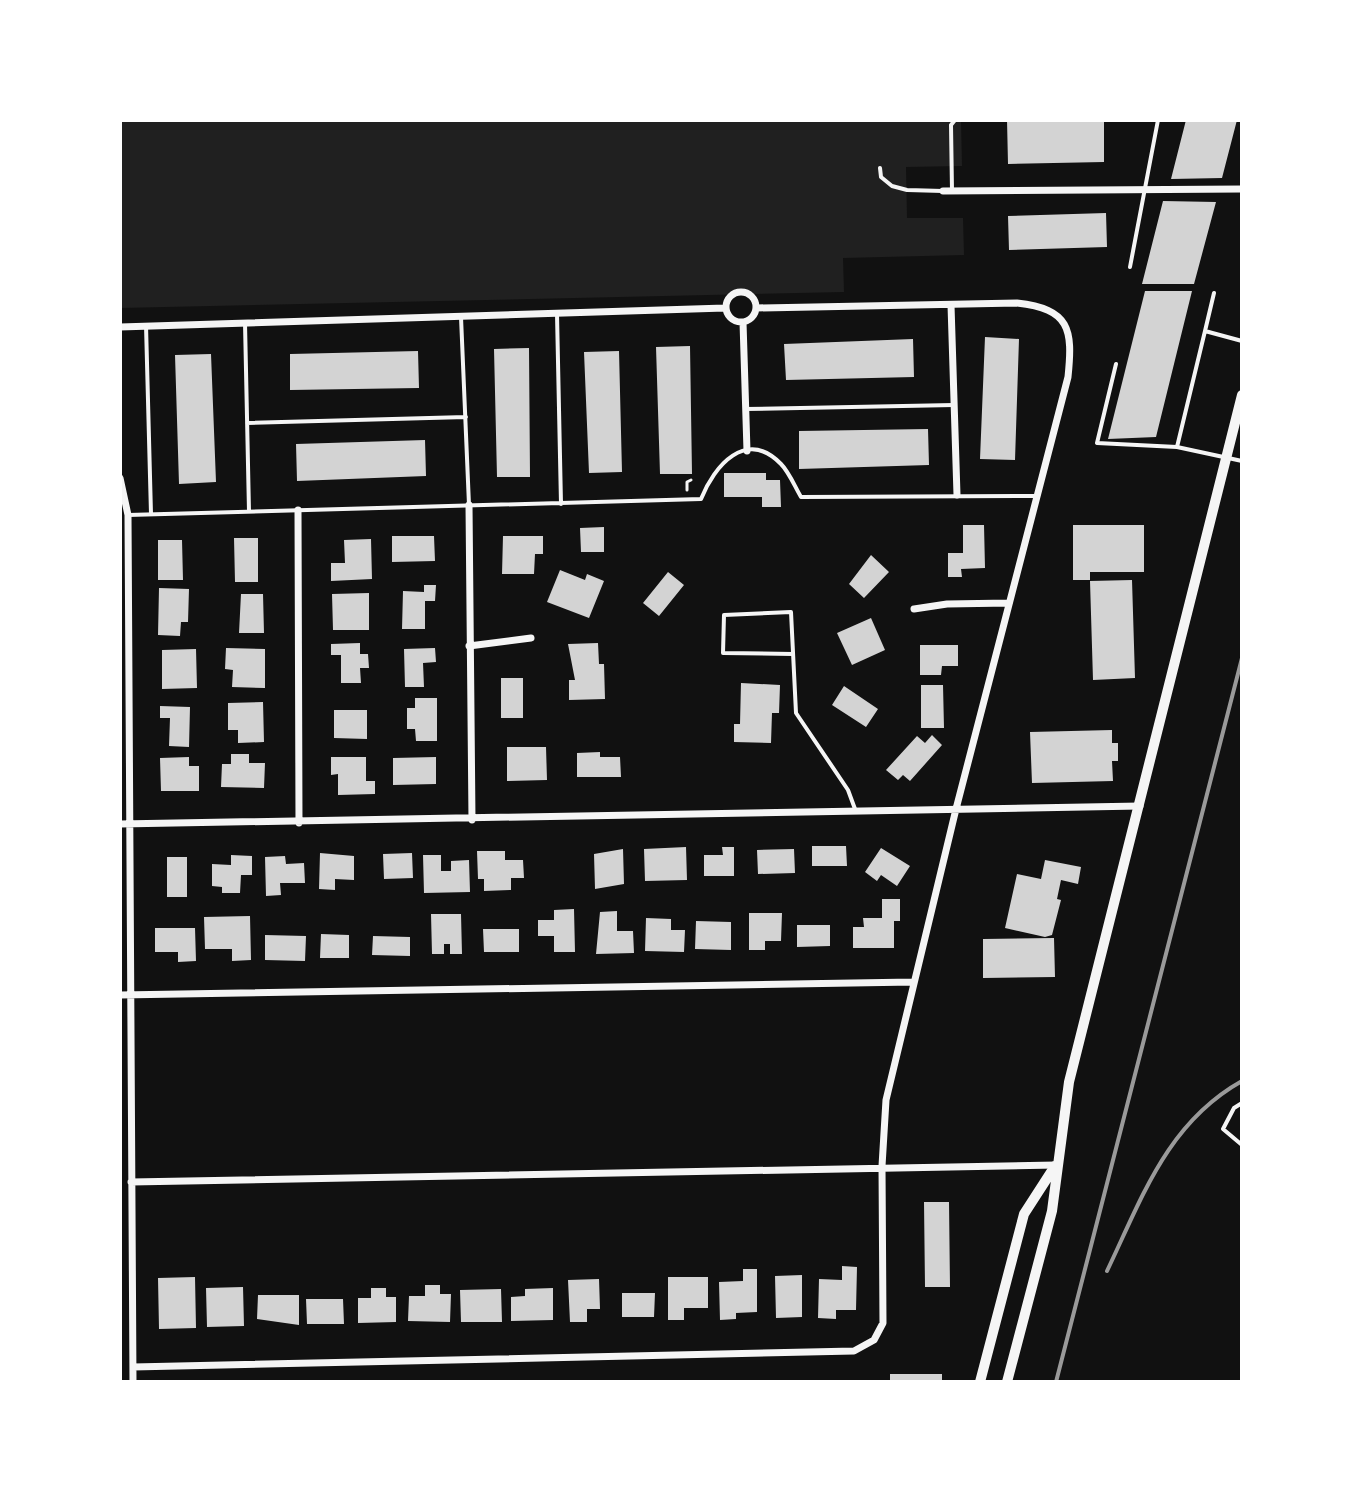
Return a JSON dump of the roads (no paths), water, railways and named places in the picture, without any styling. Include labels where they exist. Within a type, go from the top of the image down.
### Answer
[{"type":"main road","points":[[1007,1382],[1052,1211],[1069,1082],[1242,395]]},
{"type":"main road","points":[[980,1382],[1024,1214],[1056,1165]]},
{"type":"street","points":[[948,191],[1242,189]]},
{"type":"street","points":[[741,291],[753,296],[757,308],[752,317],[743,322],[731,319],[725,308],[729,296],[741,291]]},
{"type":"street","points":[[951,305],[957,495]]},
{"type":"street","points":[[133,1367],[854,1351],[874,1340],[883,1323],[882,1166],[886,1100],[956,809],[1068,377],[1071,340],[1063,318],[1041,306],[757,308]]},
{"type":"street","points":[[120,327],[146,323],[725,308]]},
{"type":"street","points":[[743,322],[747,451]]},
{"type":"street","points":[[120,478],[128,515],[133,1382]]},
{"type":"street","points":[[469,505],[472,820]]},
{"type":"street","points":[[298,510],[299,823]]},
{"type":"street","points":[[914,609],[1009,603]]},
{"type":"street","points":[[469,646],[531,638]]},
{"type":"street","points":[[120,824],[1140,806]]},
{"type":"street","points":[[120,995],[913,982]]},
{"type":"street","points":[[131,1182],[1056,1165]]},
{"type":"lane","points":[[880,168],[881,177],[892,186],[948,191],[951,125],[955,120]]},
{"type":"lane","points":[[1130,267],[1158,120]]},
{"type":"lane","points":[[1177,447],[1214,293]]},
{"type":"lane","points":[[557,314],[561,504]]},
{"type":"lane","points":[[461,317],[469,505]]},
{"type":"lane","points":[[245,321],[249,511]]},
{"type":"lane","points":[[146,323],[151,514]]},
{"type":"lane","points":[[1205,331],[1242,341]]},
{"type":"lane","points":[[1116,364],[1097,443],[1177,447],[1242,461]]},
{"type":"lane","points":[[745,409],[954,405]]},
{"type":"lane","points":[[247,423],[466,417]]},
{"type":"lane","points":[[128,515],[701,499],[709,478],[725,457],[747,451],[767,455],[782,465],[801,497],[1036,496]]},
{"type":"lane","points":[[793,654],[723,653],[724,615],[791,612],[796,713],[848,790],[856,812]]},
{"type":"lane","points":[[1242,1103],[1234,1108],[1223,1129],[1242,1145]]},
{"type":"railway","points":[[1056,1382],[1242,658]]},
{"type":"railway","points":[[1107,1271],[1145,1190],[1176,1140],[1216,1098],[1242,1081]]}]
